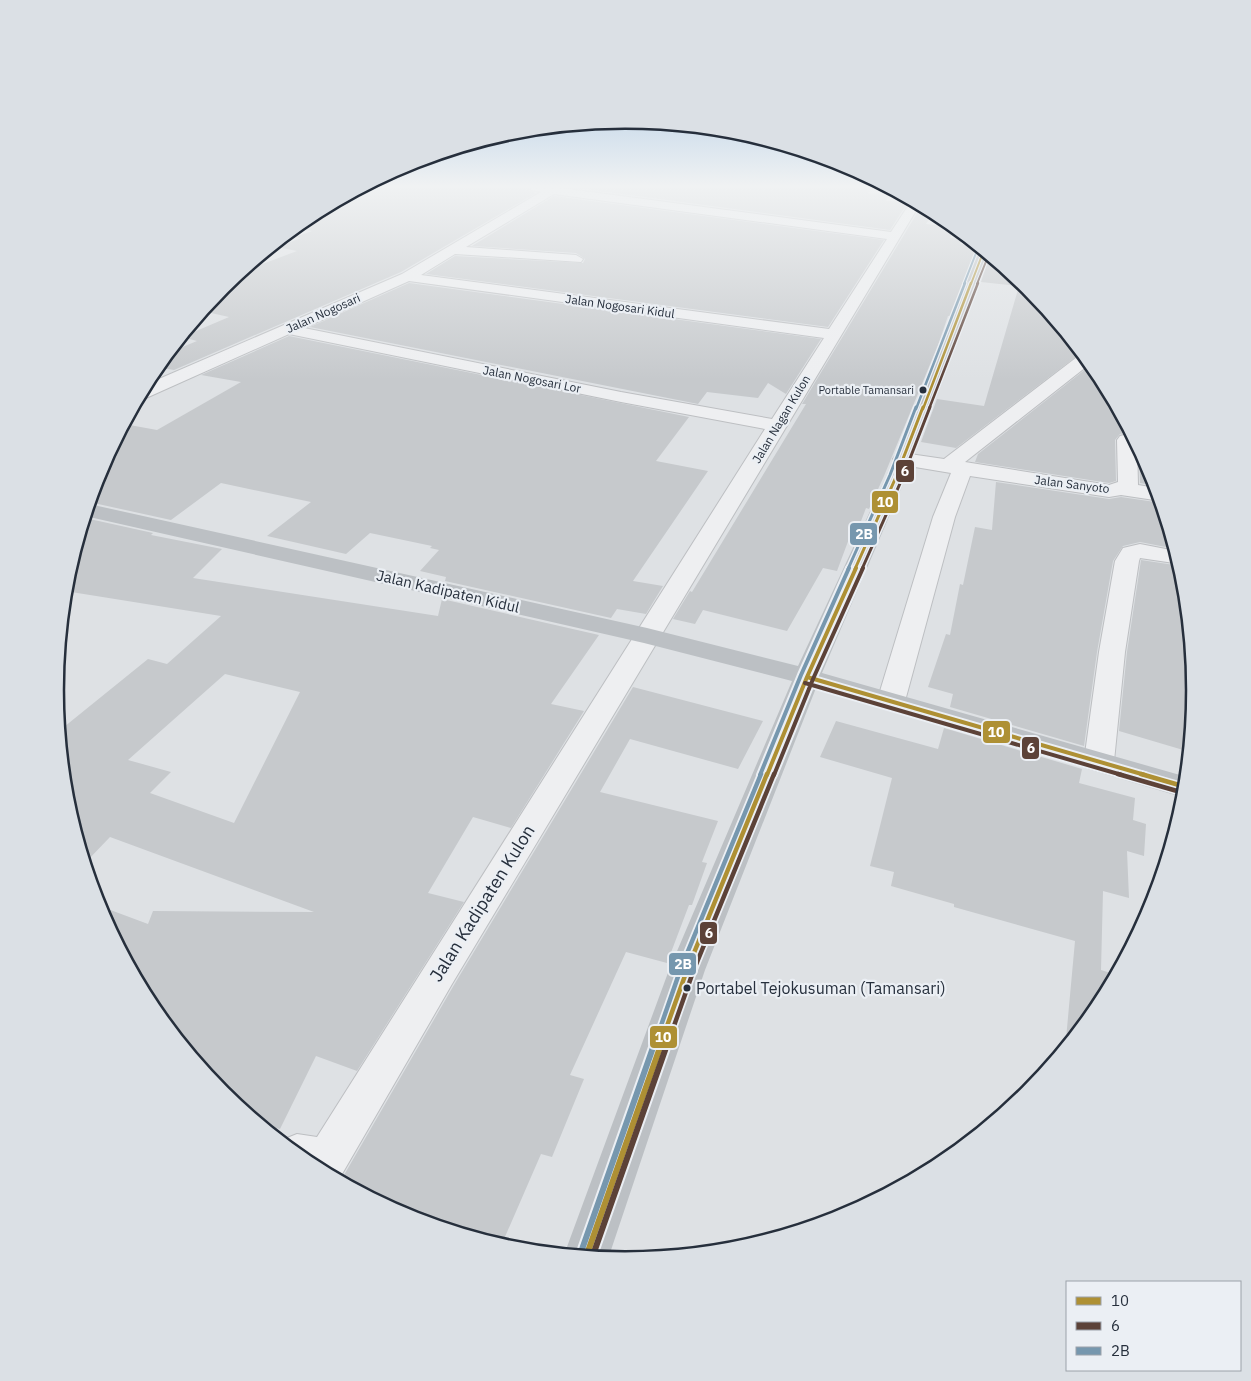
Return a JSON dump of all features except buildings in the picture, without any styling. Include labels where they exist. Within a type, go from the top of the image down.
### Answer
[{"type":"main road","points":[[588,1251],[687,970],[807,677],[903,459],[985,260]]},
{"type":"main road","name":"Jalan Kadipaten Kidul","points":[[94,511],[647,636],[807,677],[1179,785]]},
{"type":"street","name":"Jalan Nogosari","points":[[151,389],[407,277],[452,250]]},
{"type":"street","points":[[459,250],[576,259]]},
{"type":"street","name":"Jalan Nagan Kulon","points":[[647,636],[886,250]]},
{"type":"street","name":"Jalan Nogosari Kidul","points":[[407,277],[833,334]]},
{"type":"street","name":"Jalan Nogosari Lor","points":[[286,330],[621,397],[778,426]]},
{"type":"street","points":[[891,701],[944,517],[956,467],[1082,363]]},
{"type":"street","name":"Jalan Sanyoto","points":[[903,459],[1109,491],[1121,489],[1128,485],[1128,440]]},
{"type":"street","points":[[1121,489],[1151,494]]},
{"type":"street","points":[[1100,761],[1112,652],[1127,561],[1131,553],[1140,551],[1171,557]]},
{"type":"street","name":"Jalan Kadipaten Kulon","points":[[316,1160],[434,982],[647,636]]},
{"type":"transit line","name":"2B","points":[[582,1250],[681,968],[801,675],[890,475],[976,252]]},
{"type":"transit line","name":"10","points":[[588,1251],[687,970],[807,677],[896,477],[981,256]]},
{"type":"transit line","name":"6","points":[[594,1251],[693,972],[813,679],[902,479],[986,260]]},
{"type":"transit line","name":"10","points":[[807,677],[1179,785]]},
{"type":"transit line","name":"6","points":[[805,683],[1177,791]]},
{"type":"place","name":"Portable Tamansari","points":[[923,390]]},
{"type":"place","name":"Portabel Tejokusuman (Tamansari)","points":[[687,988]]}]
